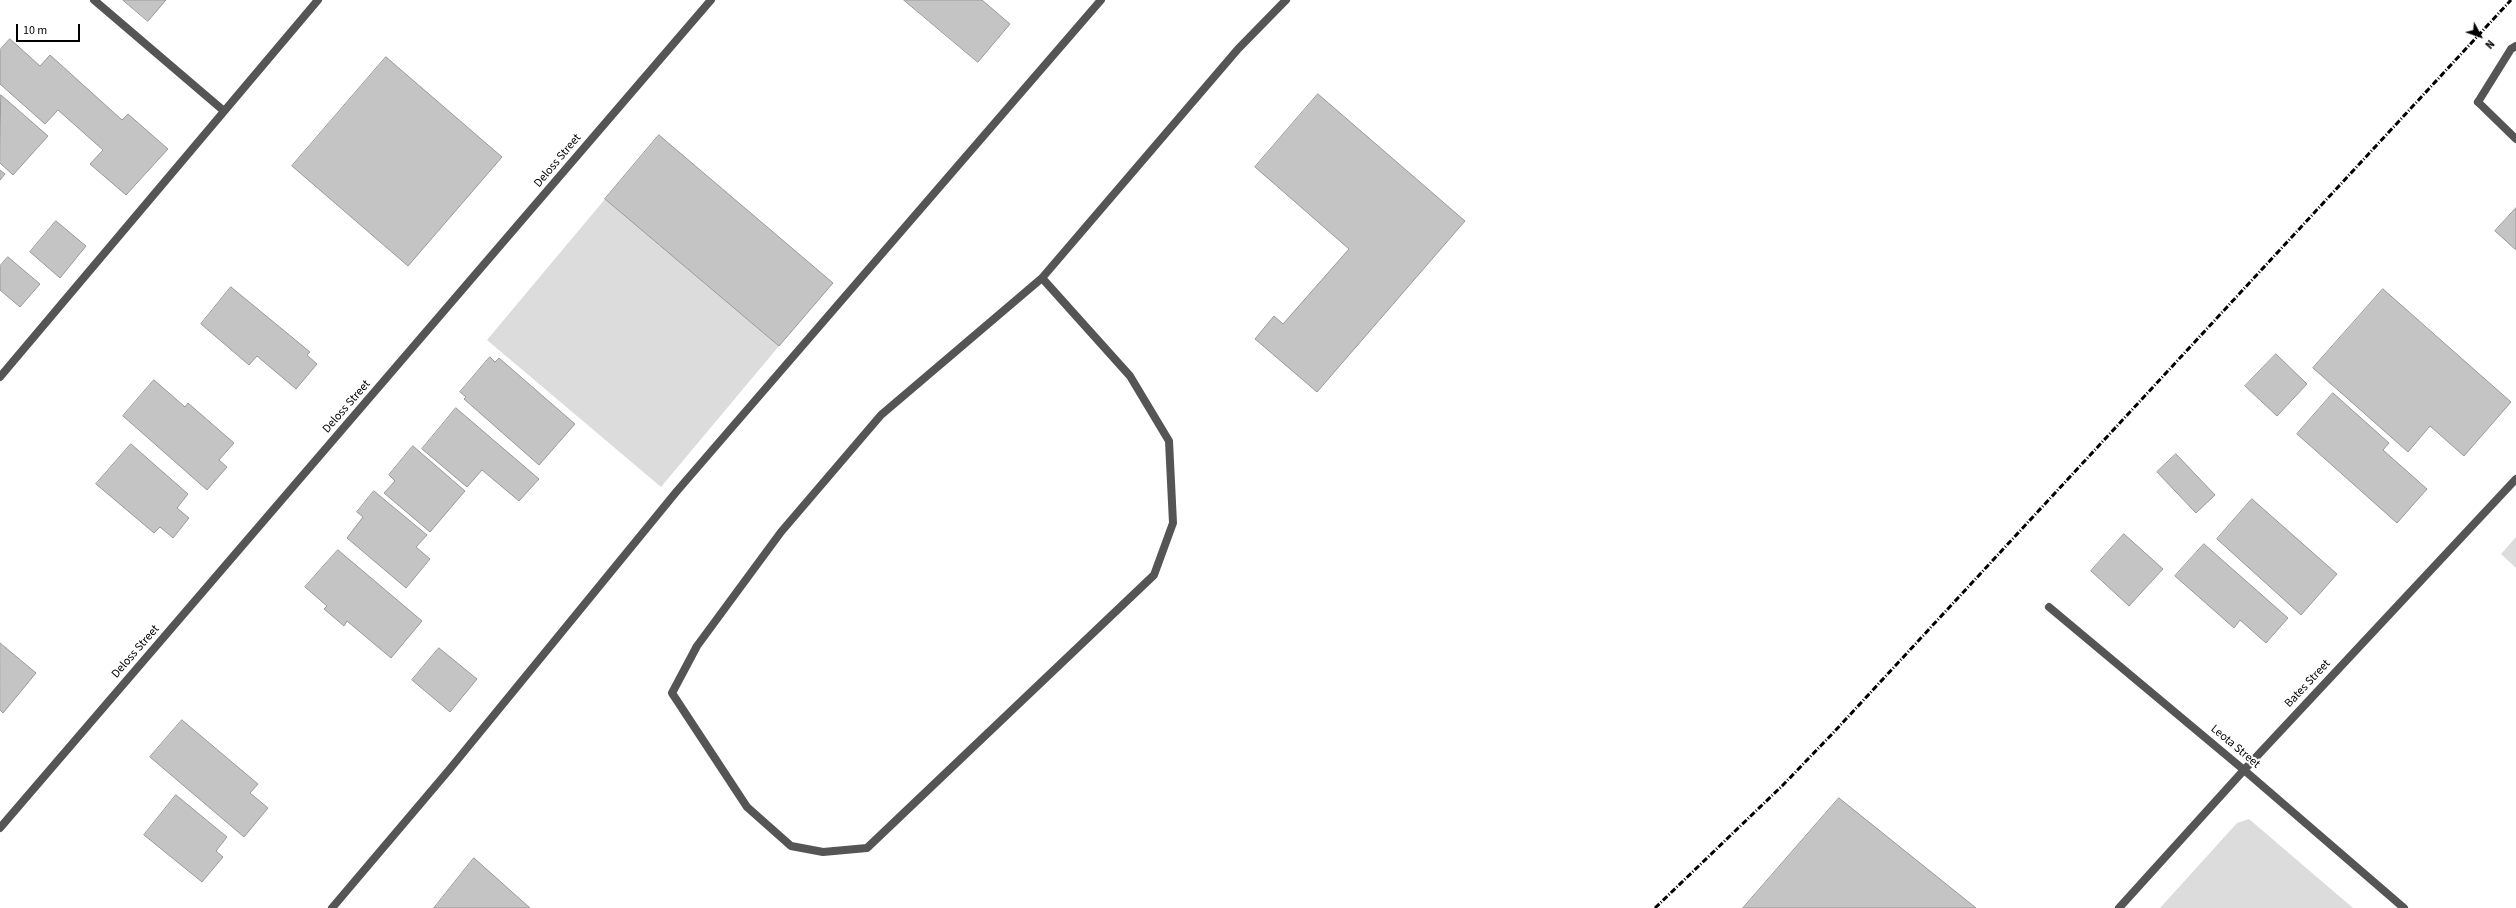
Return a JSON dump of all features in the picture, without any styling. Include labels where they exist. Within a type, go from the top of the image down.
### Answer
[{"type":"street","points":[[94,0],[224,111]]},
{"type":"street","points":[[0,377],[318,0]]},
{"type":"street","name":"Deloss Street","points":[[0,828],[711,0]]},
{"type":"street","points":[[332,908],[449,770],[677,491],[1101,0]]},
{"type":"street","points":[[1042,278],[1130,376],[1169,441],[1173,522],[1154,575],[867,848],[823,852],[791,846],[747,807],[672,693],[697,646],[781,532],[881,415],[1042,278],[1238,49],[1286,0]]},
{"type":"street","points":[[2516,46],[2511,49],[2478,102],[2516,138]]},
{"type":"street","name":"Bates Street","points":[[2119,908],[2244,770],[2516,479]]},
{"type":"street","name":"Leota Street","points":[[2049,607],[2244,770],[2404,908]]},
{"type":"shaded area","points":[[605,199],[779,346],[661,487],[487,340]]},
{"type":"shaded area","points":[[2516,537],[2516,568],[2501,554]]},
{"type":"shaded area","points":[[2249,819],[2353,908],[2160,908],[2237,823]]},
{"type":"building","points":[[123,0],[166,0],[148,21]]},
{"type":"building","points":[[904,0],[982,0],[1010,24],[978,62]]},
{"type":"building","points":[[10,39],[40,66],[50,55],[122,120],[128,114],[168,149],[126,195],[90,164],[103,150],[58,110],[45,124],[0,84],[0,50]]},
{"type":"building","points":[[386,57],[502,157],[408,266],[292,166]]},
{"type":"building","points":[[1318,94],[1465,221],[1317,392],[1255,339],[1274,316],[1283,324],[1349,249],[1255,167]]},
{"type":"building","points":[[1,95],[48,136],[13,175],[0,163]]},
{"type":"building","points":[[659,135],[833,283],[779,346],[605,199]]},
{"type":"building","points":[[0,170],[5,174],[0,180]]},
{"type":"building","points":[[2516,208],[2516,250],[2495,231]]},
{"type":"building","points":[[56,221],[86,246],[60,278],[30,252]]},
{"type":"building","points":[[8,257],[40,284],[20,307],[0,290],[0,266]]},
{"type":"building","points":[[231,287],[310,352],[307,355],[317,364],[296,389],[257,356],[249,365],[201,324]]},
{"type":"building","points":[[2383,289],[2511,402],[2464,456],[2430,426],[2408,452],[2313,368]]},
{"type":"building","points":[[2276,354],[2307,384],[2277,416],[2245,386]]},
{"type":"building","points":[[490,357],[495,362],[499,358],[575,424],[539,465],[464,399],[466,397],[460,392]]},
{"type":"building","points":[[154,380],[185,407],[188,403],[234,443],[219,460],[227,467],[207,490],[123,416]]},
{"type":"building","points":[[2333,393],[2389,443],[2383,450],[2427,489],[2397,523],[2297,434]]},
{"type":"building","points":[[456,408],[539,479],[519,501],[482,470],[467,487],[422,449]]},
{"type":"building","points":[[131,444],[188,494],[177,508],[189,518],[173,538],[160,527],[154,533],[96,484]]},
{"type":"building","points":[[413,446],[465,491],[430,532],[384,493],[395,481],[389,475]]},
{"type":"building","points":[[2176,454],[2215,495],[2196,513],[2157,472]]},
{"type":"building","points":[[374,491],[427,535],[416,547],[430,559],[406,588],[347,538],[363,517],[357,512]]},
{"type":"building","points":[[2252,499],[2337,574],[2301,615],[2217,539]]},
{"type":"building","points":[[2124,534],[2163,569],[2129,606],[2091,571]]},
{"type":"building","points":[[2204,544],[2288,618],[2266,643],[2240,620],[2234,628],[2175,576]]},
{"type":"building","points":[[338,550],[422,621],[391,658],[347,621],[344,626],[324,609],[327,606],[305,587]]},
{"type":"building","points":[[0,643],[36,673],[3,713],[0,710]]},
{"type":"building","points":[[439,648],[477,679],[450,712],[412,680]]},
{"type":"building","points":[[182,720],[258,784],[250,793],[268,808],[244,837],[150,757]]},
{"type":"building","points":[[176,795],[227,837],[216,851],[223,857],[202,882],[144,835]]},
{"type":"building","points":[[1839,798],[1976,908],[1743,908]]},
{"type":"building","points":[[474,858],[530,908],[434,908]]},
{"type":"railway","points":[[1655,908],[1783,785],[1834,732],[2511,0]]}]
